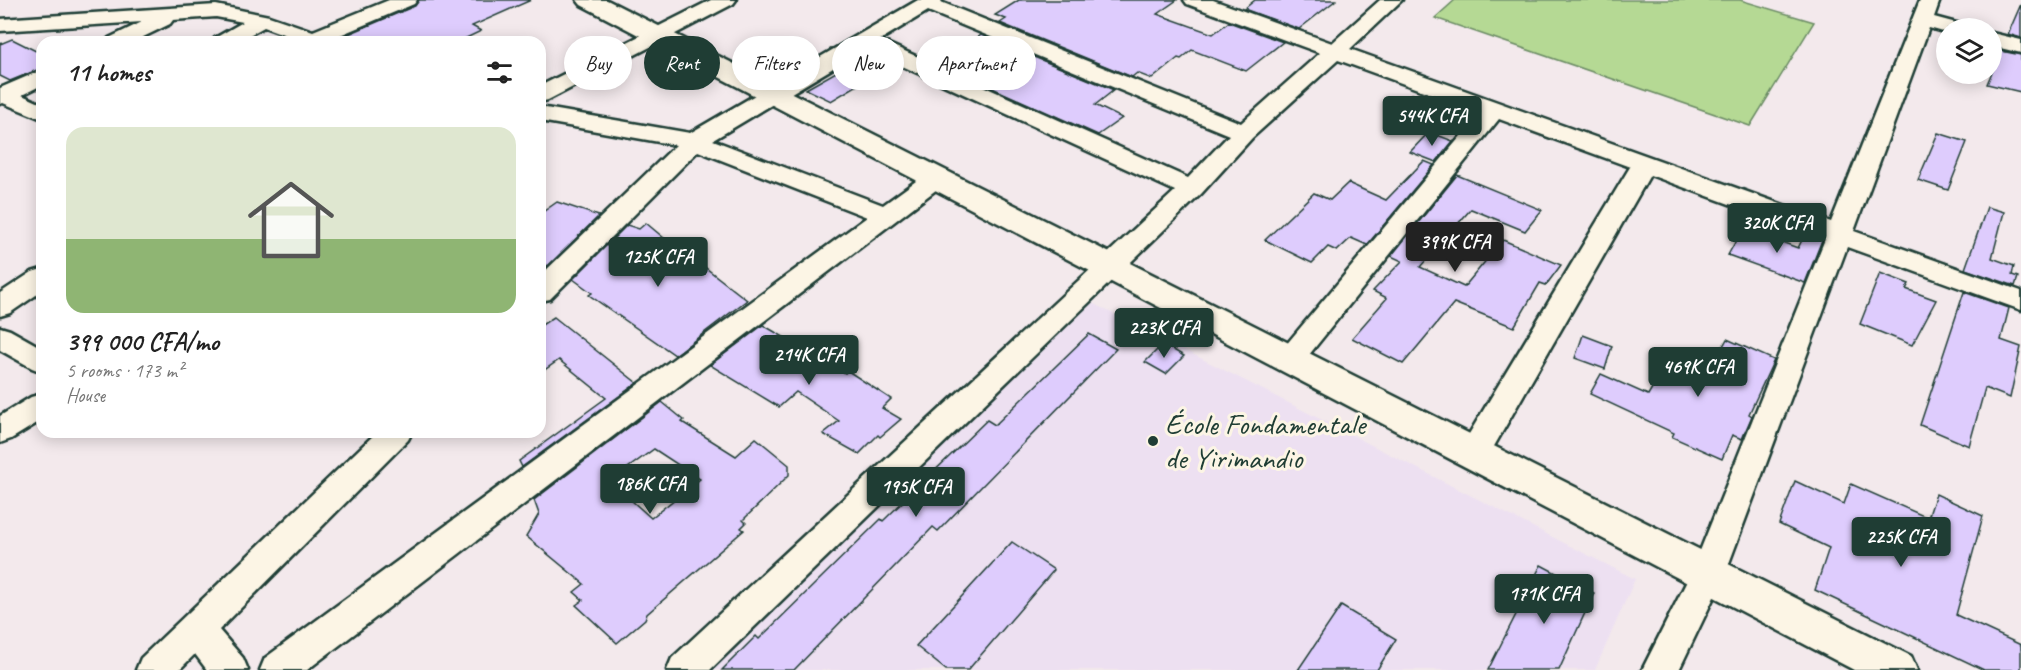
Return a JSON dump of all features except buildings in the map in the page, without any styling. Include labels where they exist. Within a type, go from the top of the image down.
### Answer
[{"type":"street","points":[[129,36],[203,0]]},
{"type":"street","points":[[328,36],[407,0]]},
{"type":"street","points":[[588,0],[658,36],[726,0]]},
{"type":"street","points":[[1194,0],[2021,301]]},
{"type":"street","points":[[685,670],[1192,189],[1244,133],[1337,52],[1392,0]]},
{"type":"street","points":[[870,36],[930,2],[1244,133]]},
{"type":"street","points":[[1660,670],[1708,574],[1926,10]]},
{"type":"street","points":[[0,25],[216,11],[262,20],[308,36]]},
{"type":"street","points":[[233,36],[262,20]]},
{"type":"street","points":[[2002,42],[2021,47]]},
{"type":"street","points":[[546,92],[644,43]]},
{"type":"street","points":[[546,286],[694,141],[832,59]]},
{"type":"street","points":[[904,59],[1192,189]]},
{"type":"street","points":[[720,67],[1896,670]]},
{"type":"street","points":[[2,96],[36,80]]},
{"type":"street","points":[[2,96],[36,110]]},
{"type":"street","points":[[1290,359],[1495,110]]},
{"type":"street","points":[[546,115],[694,141],[885,215]]},
{"type":"street","points":[[1474,453],[1644,164]]},
{"type":"street","points":[[278,670],[936,178]]},
{"type":"street","points":[[0,306],[36,282]]},
{"type":"street","points":[[0,337],[36,358]]},
{"type":"street","points":[[0,431],[36,409]]},
{"type":"street","points":[[154,670],[391,438]]},
{"type":"street","points":[[196,629],[230,670]]},
{"type":"shaded area","name":"École Fondamentale de Yirimandio","points":[[1090,302],[1635,579],[1595,670],[704,670]]},
{"type":"green space","points":[[1455,0],[1740,0],[1814,22],[1750,126],[1435,18]]},
{"type":"place","name":"École Fondamentale de Yirimandio","points":[[1153,441]]}]
